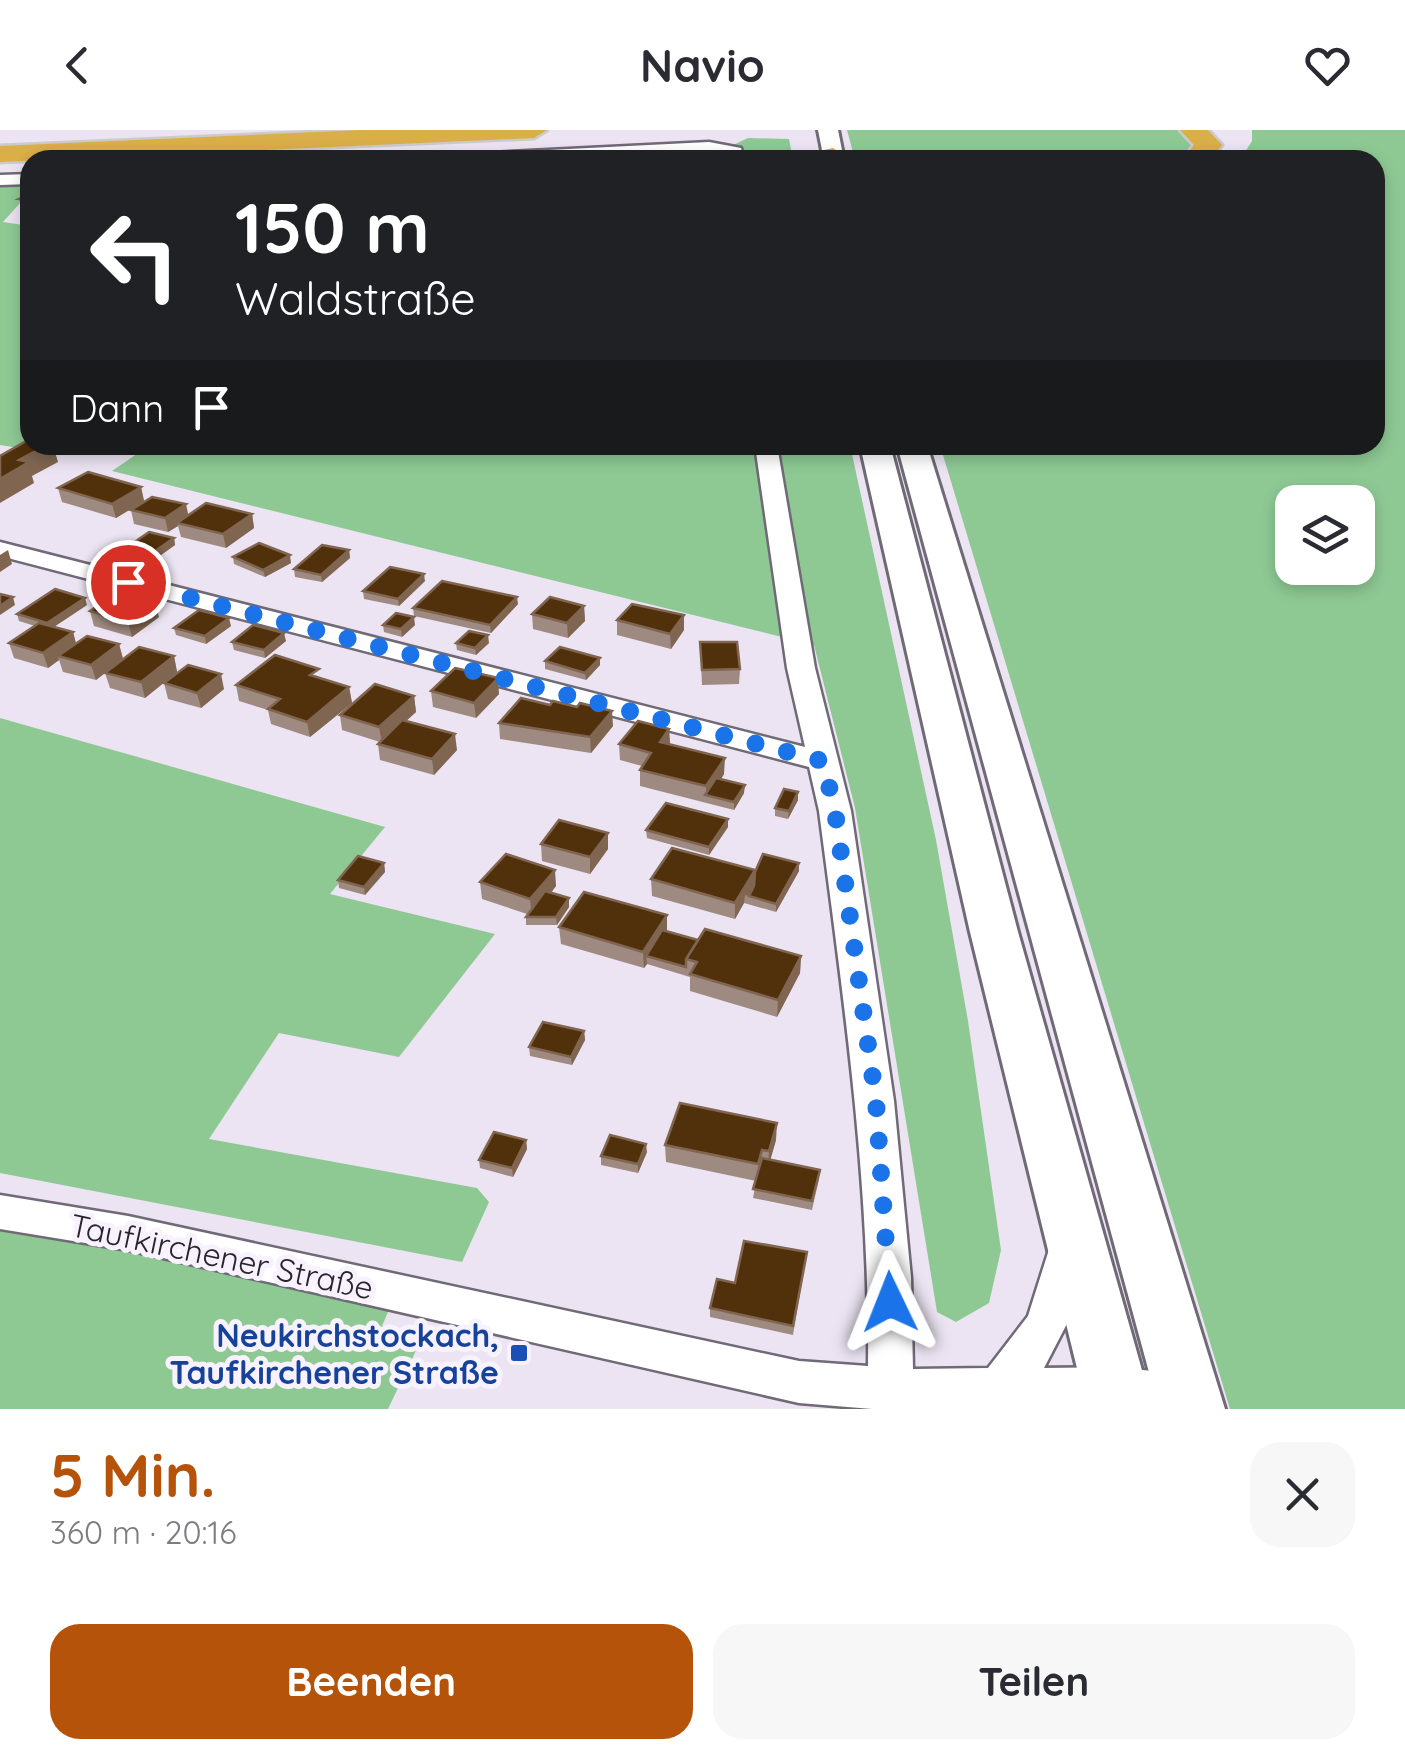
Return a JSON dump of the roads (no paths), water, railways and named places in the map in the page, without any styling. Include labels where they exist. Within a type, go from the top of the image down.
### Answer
[{"type":"highway","points":[[0,145],[350,130]]},
{"type":"highway","points":[[89,150],[534,130]]},
{"type":"highway","points":[[1193,130],[1209,145],[1204,150]]},
{"type":"main road","points":[[878,455],[1117,1399]]},
{"type":"main road","points":[[915,455],[1191,1404]]},
{"type":"street","points":[[630,150],[709,146],[734,150]]},
{"type":"street","points":[[768,455],[801,668],[838,830],[886,1198],[899,1396]]},
{"type":"street","points":[[0,549],[823,761]]},
{"type":"street","name":"Taufkirchener Straße","points":[[0,1212],[128,1232],[799,1382],[899,1396],[1191,1404]]},
{"type":"street","points":[[991,1399],[1035,1351],[1056,1304],[1072,1231]]},
{"type":"place","name":"Neukirchstockach, Taufkirchener Straße","points":[[519,1353]]}]
